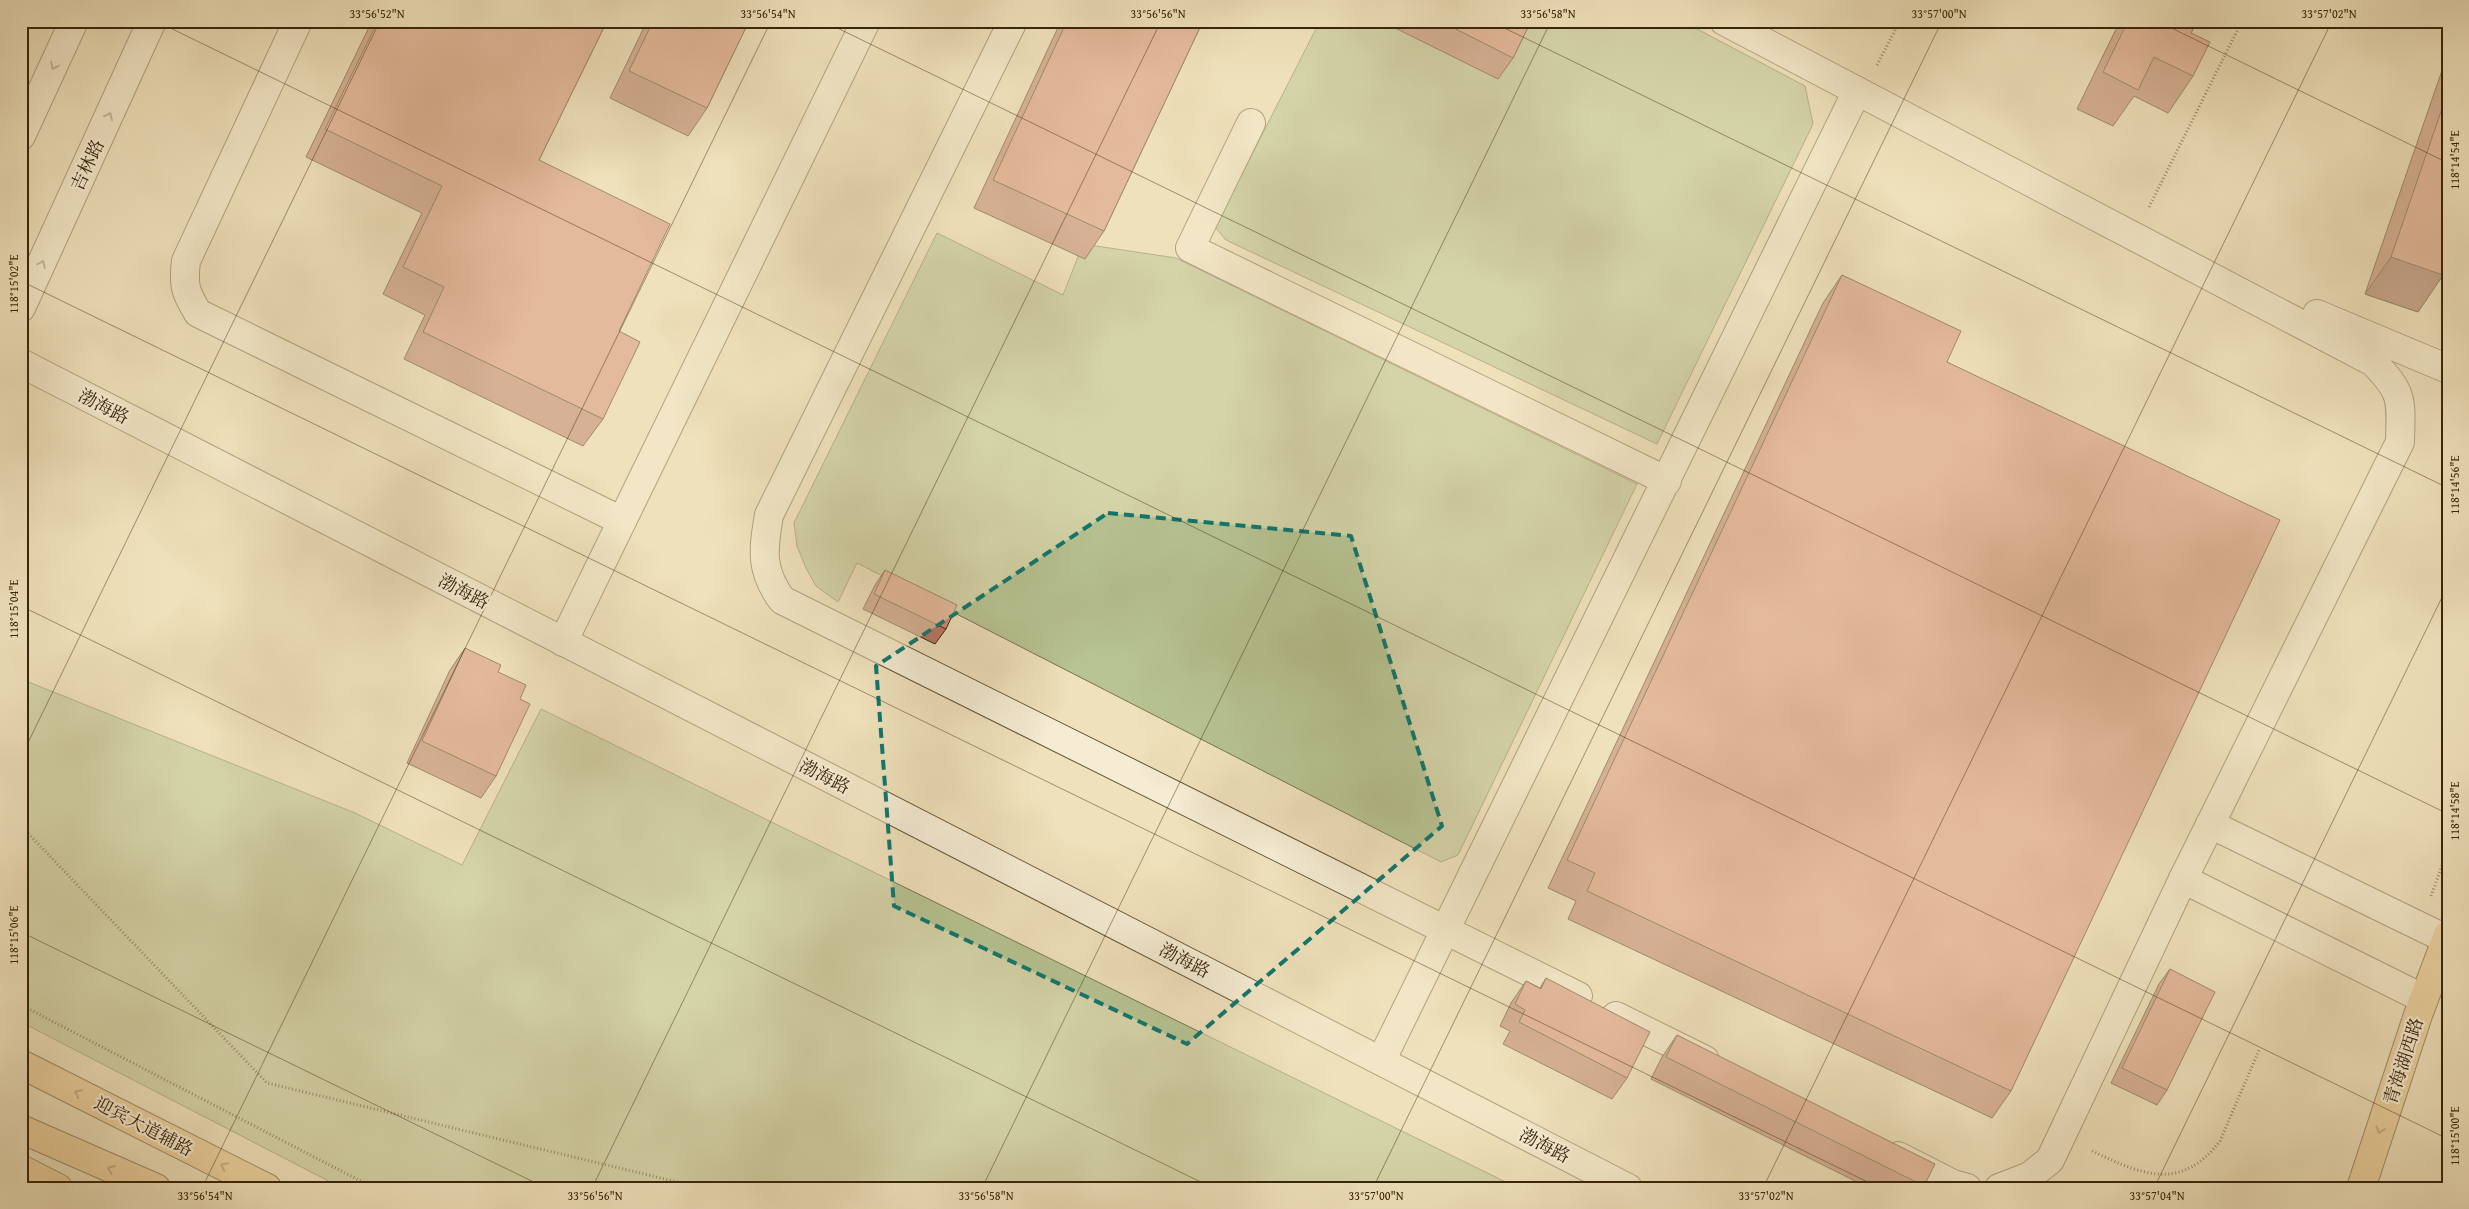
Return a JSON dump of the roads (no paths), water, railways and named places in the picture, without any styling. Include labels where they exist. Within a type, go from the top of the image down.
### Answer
[{"type":"main road","name":"青海湖西路","points":[[2361,1188],[2424,999],[2447,937]]},
{"type":"main road","name":"迎宾大道辅路","points":[[21,1064],[267,1188]]},
{"type":"main road","points":[[21,1129],[156,1188]]},
{"type":"main road","points":[[21,1169],[58,1188]]},
{"type":"street","points":[[21,136],[74,21]]},
{"type":"street","name":"吉林路","points":[[21,308],[152,21]]},
{"type":"street","points":[[298,21],[186,261],[184,282],[198,312],[622,521]]},
{"type":"street","points":[[563,642],[866,21]]},
{"type":"street","points":[[1013,21],[769,515],[763,559],[771,585],[782,600],[1730,1072]]},
{"type":"street","points":[[1724,21],[2141,224],[2321,316],[2448,369]]},
{"type":"street","points":[[1749,21],[1863,87],[2373,362],[2390,379],[2401,400],[2400,442],[2182,879],[2062,1137],[2050,1160],[2030,1176],[1999,1188]]},
{"type":"street","points":[[1381,1061],[1666,480],[1863,87]]},
{"type":"street","points":[[1251,122],[1190,248],[1666,480]]},
{"type":"street","name":"渤海路","points":[[21,363],[1628,1188]]},
{"type":"street","points":[[2210,824],[2447,937]]},
{"type":"street","points":[[2182,879],[2424,999]]},
{"type":"street","points":[[1873,1144],[1953,1184],[1967,1188]]}]
